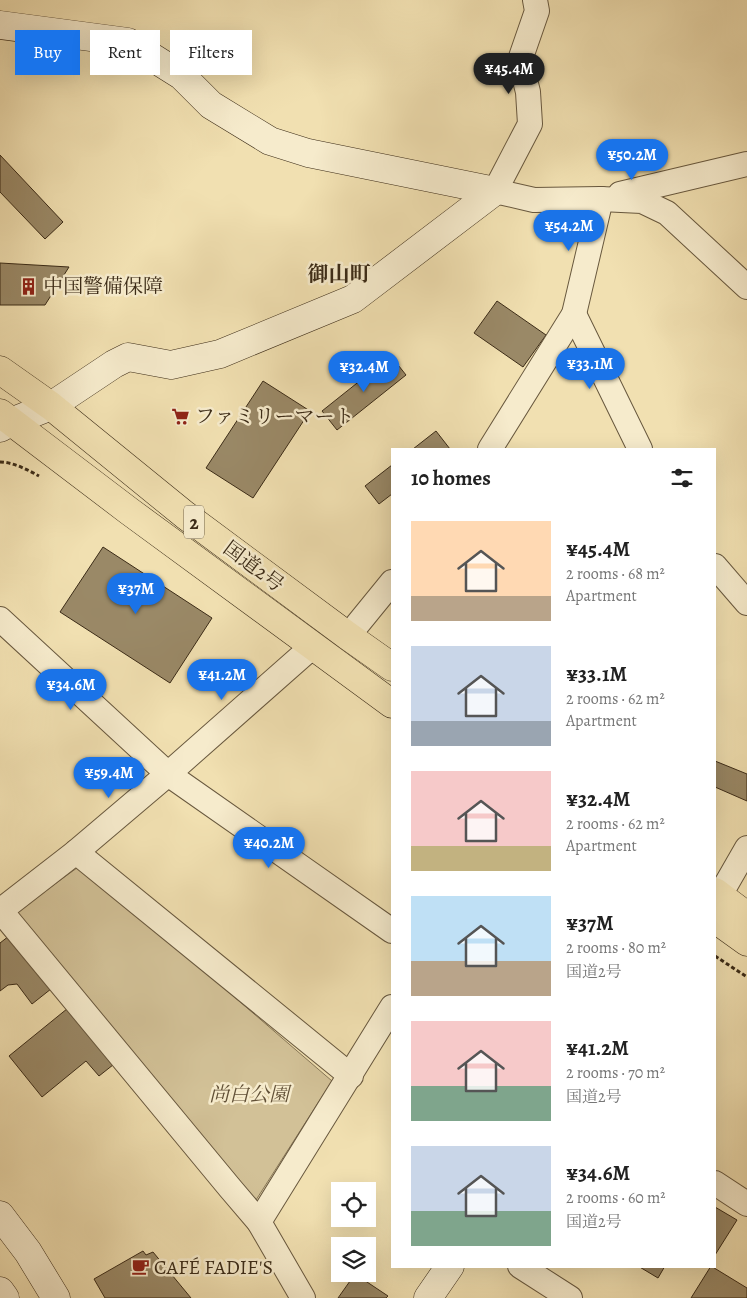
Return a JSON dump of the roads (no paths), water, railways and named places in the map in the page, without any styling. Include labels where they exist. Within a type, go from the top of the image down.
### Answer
[{"type":"highway","name":"国道2号","points":[[0,370],[51,406],[185,515],[391,666]]},
{"type":"highway","name":"国道2号","points":[[4,421],[391,703]]},
{"type":"highway","points":[[716,901],[747,916]]},
{"type":"highway","points":[[716,901],[747,942]]},
{"type":"street","points":[[4,421],[51,406],[114,364],[128,357],[171,365],[220,354],[353,299],[495,191],[530,124],[528,92],[520,60],[537,11],[536,0]]},
{"type":"street","points":[[0,24],[128,42],[182,76],[211,105],[270,141],[308,153],[534,200],[601,199],[642,201],[667,213],[747,287]]},
{"type":"street","points":[[601,199],[747,164]]},
{"type":"street","points":[[491,448],[574,314],[601,199]]},
{"type":"street","points":[[574,314],[640,448]]},
{"type":"street","points":[[716,567],[747,602]]},
{"type":"street","points":[[348,636],[391,583]]},
{"type":"street","points":[[0,619],[168,774],[391,930]]},
{"type":"street","points":[[303,1298],[259,1222],[0,911],[76,852],[313,646]]},
{"type":"street","points":[[716,901],[747,848]]},
{"type":"street","points":[[76,852],[351,1076]]},
{"type":"street","points":[[259,1222],[351,1076],[391,1008]]},
{"type":"street","points":[[716,1184],[747,1204]]},
{"type":"street","points":[[0,1215],[28,1252],[56,1298]]},
{"type":"street","points":[[428,1298],[449,1268]]},
{"type":"street","points":[[523,1268],[570,1298]]},
{"type":"street","points":[[0,1291],[5,1298]]},
{"type":"place","name":"中国警備保障","points":[[29,286]]},
{"type":"place","name":"ファミリーマート","points":[[181,416]]},
{"type":"place","name":"CAFÉ FADIE'S","points":[[140,1267]]},
{"type":"district","name":"御山町","points":[[339,274]]},
{"type":"park label","name":"尚白公園","points":[[249,1094]]}]
